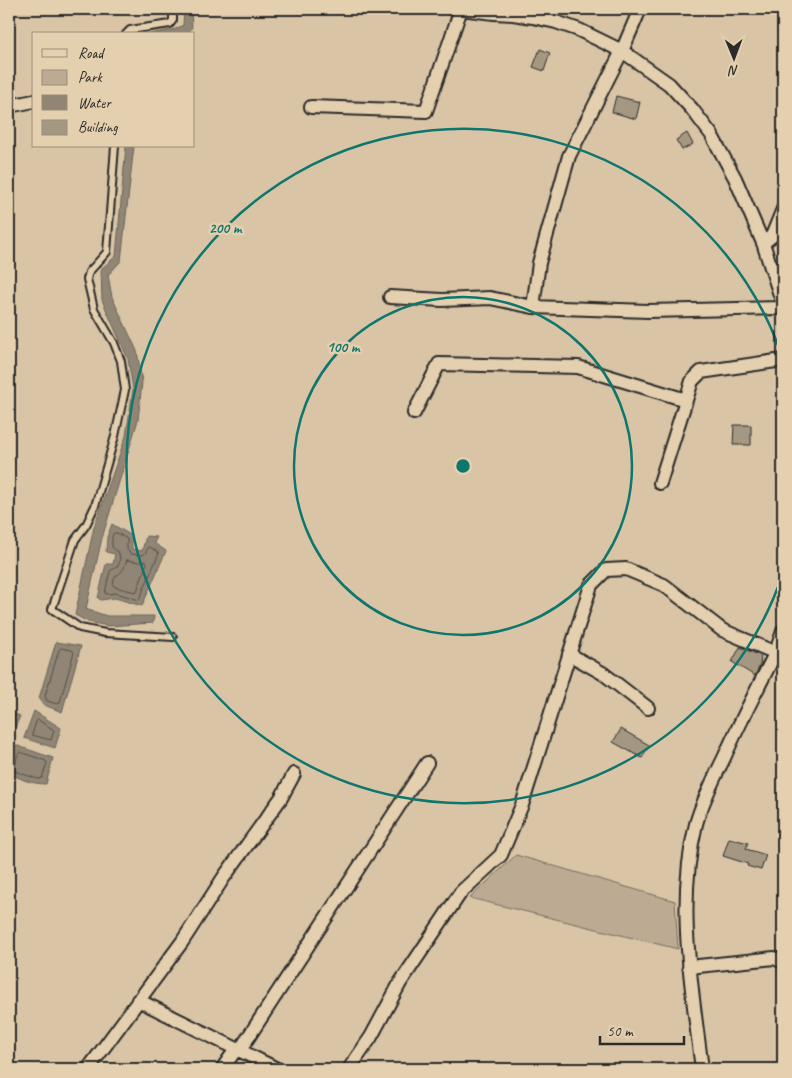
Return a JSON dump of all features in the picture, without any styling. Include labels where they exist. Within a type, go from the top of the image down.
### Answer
[{"type":"street","points":[[311,106],[426,111],[461,9],[513,14],[556,22],[579,30],[622,51],[670,84],[711,134],[735,178],[763,243],[783,304]]},
{"type":"street","points":[[533,307],[539,263],[569,156],[622,51],[640,9]]},
{"type":"street","points":[[9,106],[32,101]]},
{"type":"street","points":[[763,243],[772,236],[783,209]]},
{"type":"street","points":[[390,297],[442,300],[490,298],[533,307],[648,311],[783,308]]},
{"type":"street","points":[[660,483],[692,381],[701,372],[783,360]]},
{"type":"street","points":[[414,413],[439,364],[578,368],[686,400]]},
{"type":"street","points":[[349,1069],[371,1037],[400,983],[461,892],[501,855],[522,805],[591,585],[606,570],[626,569],[664,585],[722,630],[780,654]]},
{"type":"street","points":[[702,1069],[689,967],[686,924],[689,867],[696,823],[714,779],[780,654],[783,631]]},
{"type":"street","points":[[569,654],[604,674],[648,708]]},
{"type":"street","points":[[222,1069],[238,1049],[427,763]]},
{"type":"street","points":[[88,1069],[182,942],[224,877],[281,798],[294,774]]},
{"type":"street","points":[[689,967],[774,958],[783,962]]},
{"type":"street","points":[[138,1000],[277,1069]]},
{"type":"lane","points":[[128,32],[130,30],[170,24],[173,20],[173,9]]},
{"type":"lane","points":[[115,148],[107,252],[89,272],[87,279],[94,309],[118,352],[125,390],[115,436],[95,506],[86,526],[75,540],[52,609],[80,628],[105,633],[173,637]]},
{"type":"green space","points":[[516,855],[675,901],[678,949],[470,898]]},
{"type":"water","points":[[183,9],[191,9],[192,27],[189,32],[160,32],[176,29],[183,25]]},
{"type":"water","points":[[126,148],[134,148],[121,261],[108,275],[112,297],[137,351],[142,382],[138,420],[102,538],[86,609],[107,616],[154,616],[153,623],[108,626],[88,622],[75,615],[94,527],[126,436],[133,389],[128,359],[102,300],[101,269],[116,256]]},
{"type":"water","points":[[112,524],[132,536],[132,549],[142,551],[146,536],[157,537],[154,543],[166,551],[142,606],[115,598],[101,600],[98,598],[106,564],[113,564],[115,554],[106,552],[107,537]]},
{"type":"water","points":[[56,642],[81,646],[62,712],[44,705],[39,698]]},
{"type":"water","points":[[9,711],[20,716],[12,735],[9,734]]},
{"type":"water","points":[[34,711],[61,728],[55,748],[24,738]]},
{"type":"water","points":[[15,745],[53,758],[46,784],[26,781],[9,771]]},
{"type":"building","points":[[540,49],[550,53],[544,71],[533,67]]},
{"type":"building","points":[[616,96],[640,102],[636,119],[612,112]]},
{"type":"building","points":[[687,133],[693,144],[682,150],[676,140]]},
{"type":"building","points":[[734,425],[751,425],[751,445],[733,445]]},
{"type":"building","points":[[740,647],[761,656],[760,665],[755,676],[732,662]]},
{"type":"building","points":[[621,729],[649,745],[642,758],[613,742]]},
{"type":"building","points":[[729,838],[748,843],[746,849],[766,855],[761,870],[723,856]]}]
